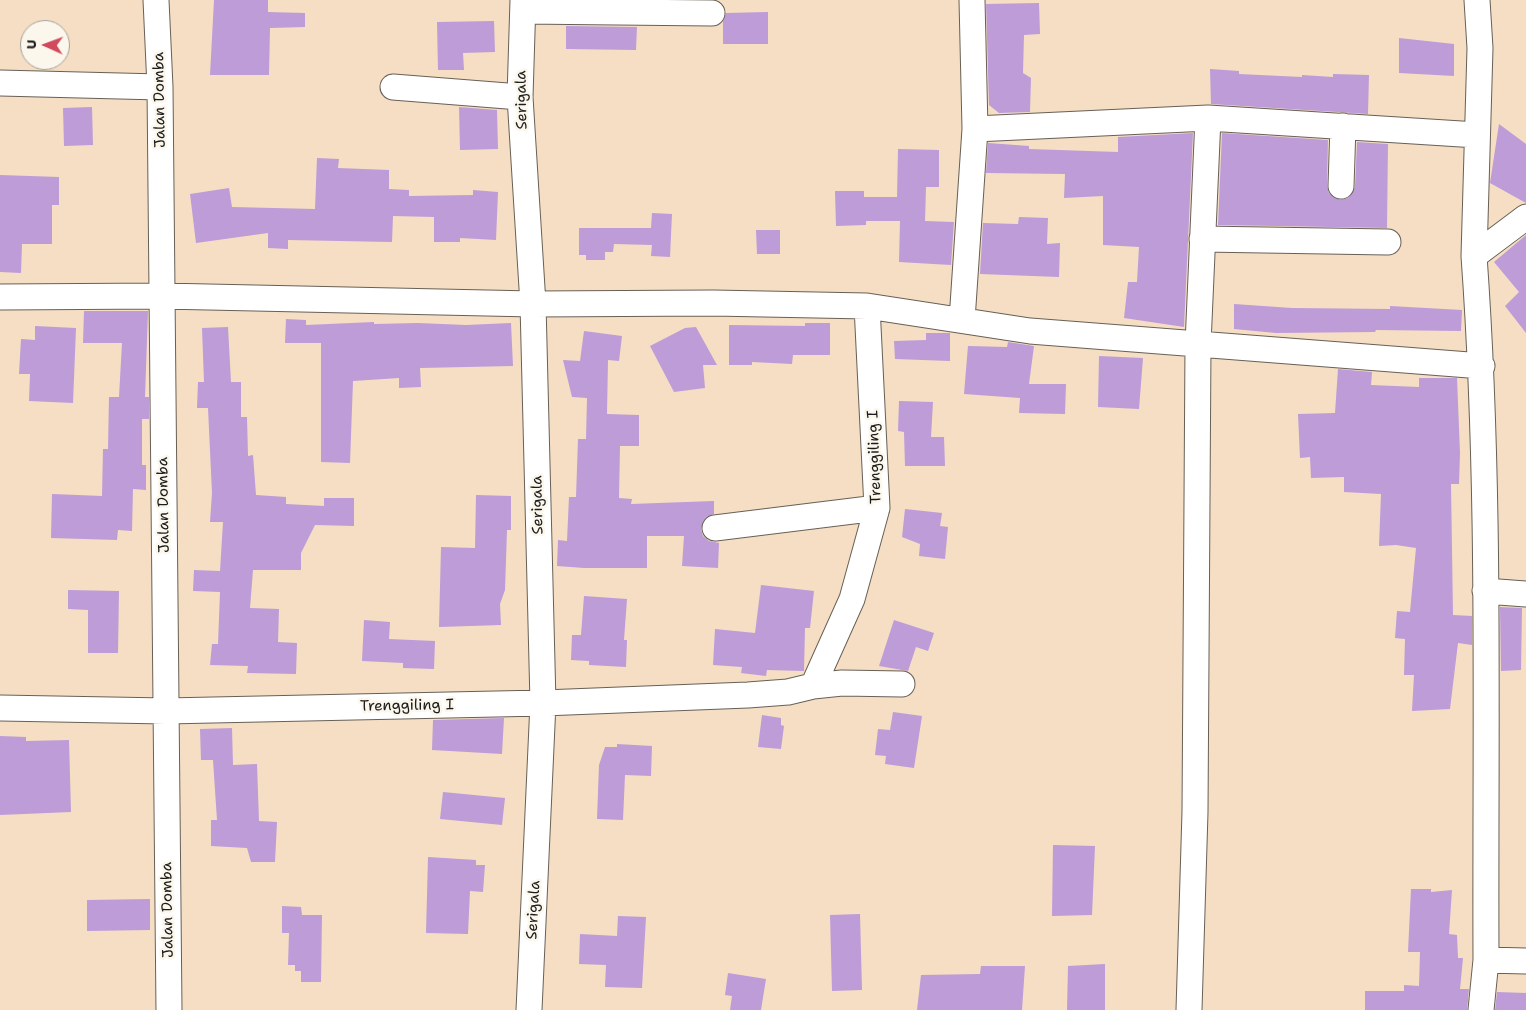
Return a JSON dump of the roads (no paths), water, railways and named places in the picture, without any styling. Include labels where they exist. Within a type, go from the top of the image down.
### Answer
[{"type":"street","name":"Jalan Domba","points":[[156,0],[160,87],[169,1010]]},
{"type":"street","points":[[962,320],[975,129],[972,0]]},
{"type":"street","points":[[1477,0],[1480,48],[1474,256],[1482,366],[1485,591],[1486,960],[1481,1010]]},
{"type":"street","points":[[523,6],[712,13]]},
{"type":"street","name":"Serigala","points":[[523,6],[520,97],[533,304],[543,703],[529,1010]]},
{"type":"street","points":[[0,83],[160,87]]},
{"type":"street","points":[[393,87],[520,97]]},
{"type":"street","points":[[975,129],[1208,118],[1477,135]]},
{"type":"street","points":[[1189,1010],[1195,812],[1198,344],[1208,118]]},
{"type":"street","points":[[1341,186],[1343,126]]},
{"type":"street","points":[[1474,256],[1526,217]]},
{"type":"street","points":[[1202,239],[1388,242]]},
{"type":"street","points":[[0,297],[162,296],[533,304],[713,303],[867,306],[1030,332],[1482,366]]},
{"type":"street","name":"Trenggiling I","points":[[813,686],[852,599],[877,508],[867,306]]},
{"type":"street","points":[[715,528],[877,508]]},
{"type":"street","points":[[1485,591],[1526,594]]},
{"type":"street","name":"Trenggiling I","points":[[0,708],[166,711],[543,703],[748,695],[788,692],[813,686],[842,683],[902,684]]},
{"type":"street","points":[[1486,960],[1526,961]]}]
